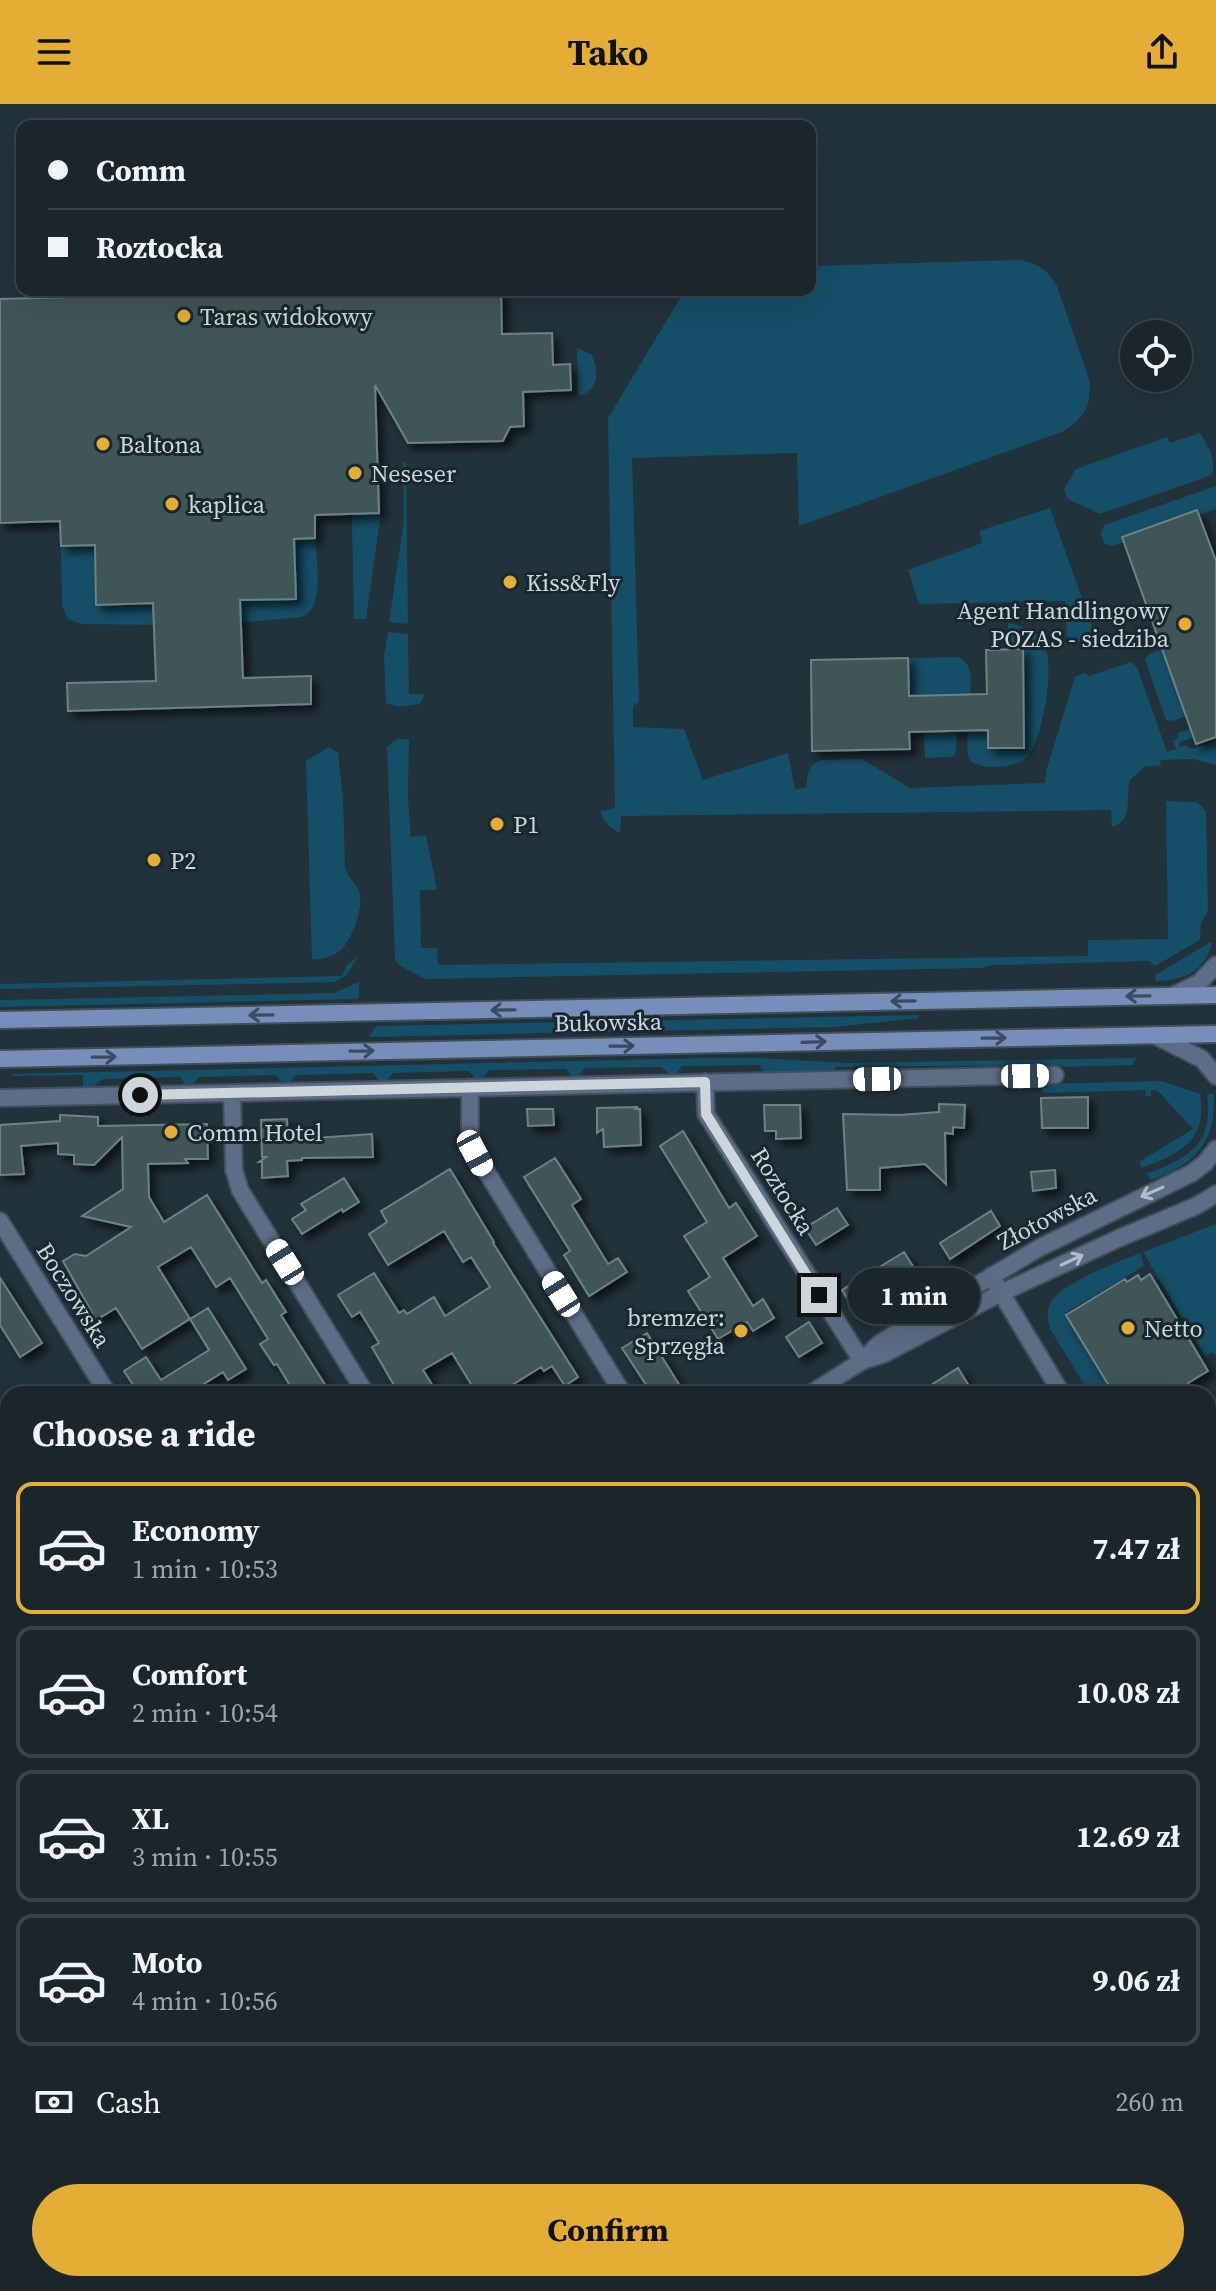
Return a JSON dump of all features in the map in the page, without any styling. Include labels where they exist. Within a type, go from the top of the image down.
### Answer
[{"type":"main road","name":"Bukowska","points":[[0,1020],[1216,995]]},
{"type":"main road","name":"Bukowska","points":[[0,1059],[1216,1034]]},
{"type":"street","points":[[1174,995],[1199,983],[1216,965]]},
{"type":"street","points":[[1152,1034],[1202,1059],[1216,1076]]},
{"type":"street","points":[[0,1098],[1055,1075]]},
{"type":"street","name":"Roztocka","points":[[705,1082],[706,1114],[862,1361]]},
{"type":"street","points":[[470,1088],[470,1136],[475,1153],[618,1386]]},
{"type":"street","points":[[232,1093],[234,1170],[240,1190],[361,1386]]},
{"type":"street","name":"Złotowska","points":[[823,1386],[862,1361],[880,1343],[991,1276],[1100,1216],[1192,1173],[1216,1149]]},
{"type":"street","name":"Złotowska","points":[[862,1361],[884,1354],[1001,1293],[1196,1206],[1216,1194]]},
{"type":"street","name":"Boczowska","points":[[0,1221],[103,1386]]},
{"type":"street","points":[[991,1276],[1057,1386]]},
{"type":"shaded area","points":[[1020,260],[1042,268],[1057,286],[1089,379],[1086,410],[1064,431],[799,526],[797,453],[632,458],[639,702],[633,706],[633,727],[684,729],[703,780],[788,753],[795,789],[806,788],[812,765],[820,760],[862,759],[910,788],[1045,783],[1075,677],[1084,673],[1089,676],[1131,662],[1137,667],[1167,752],[1176,749],[1173,740],[1177,739],[1178,733],[1191,729],[1194,737],[1179,743],[1180,747],[1185,745],[1193,749],[1216,740],[1216,765],[1193,759],[1161,760],[1160,765],[1144,767],[1130,780],[1123,820],[1112,827],[1111,810],[621,816],[620,833],[605,821],[601,811],[615,808],[608,418],[681,296],[816,296],[816,266]]},
{"type":"shaded area","points":[[577,348],[592,355],[596,368],[596,380],[590,390],[578,396]]},
{"type":"shaded area","points":[[1200,433],[1212,458],[1212,475],[1100,514],[1068,499],[1064,489],[1076,469],[1167,437],[1170,443]]},
{"type":"shaded area","points":[[403,462],[406,462],[408,624],[389,622],[404,520]]},
{"type":"shaded area","points":[[380,468],[381,512],[366,619],[354,619],[351,469]]},
{"type":"shaded area","points":[[1216,486],[1216,509],[1199,515],[1197,510],[1123,537],[1124,542],[1112,546],[1104,543],[1101,534],[1104,525]]},
{"type":"shaded area","points":[[1050,508],[1096,638],[1074,642],[1067,638],[1065,601],[919,604],[908,570],[982,543],[979,531]]},
{"type":"shaded area","points":[[315,537],[318,582],[314,604],[309,612],[301,617],[225,624],[232,601],[295,599],[291,539]]},
{"type":"shaded area","points":[[61,544],[98,545],[95,554],[97,604],[160,603],[169,625],[81,624],[68,619],[62,605]]},
{"type":"shaded area","points":[[1008,623],[1030,630],[1041,638],[1046,648],[1048,679],[1043,716],[1034,747],[1028,756],[1009,765],[983,766],[969,758],[968,731],[988,730],[989,748],[1024,747],[1023,650],[1008,649]]},
{"type":"shaded area","points":[[388,632],[408,634],[409,694],[425,694],[420,704],[399,707],[386,703],[384,656]]},
{"type":"shaded area","points":[[1162,649],[1186,716],[1171,721],[1166,720],[1145,660],[1149,654]]},
{"type":"shaded area","points":[[957,657],[969,667],[971,694],[909,696],[908,658]]},
{"type":"shaded area","points":[[957,731],[953,757],[925,758],[924,732]]},
{"type":"shaded area","points":[[397,739],[409,739],[411,837],[426,835],[437,890],[420,890],[421,948],[437,948],[438,965],[1088,956],[1088,940],[1168,939],[1166,801],[1197,802],[1206,811],[1208,910],[1201,923],[1200,940],[1155,966],[1149,961],[994,965],[980,968],[425,979],[399,965],[395,959],[387,747]]},
{"type":"shaded area","points":[[329,747],[338,753],[345,867],[359,891],[360,901],[353,931],[342,949],[332,956],[312,960],[306,761]]},
{"type":"shaded area","points":[[1212,943],[1208,953],[1198,968],[1176,979],[1156,981],[1155,975]]},
{"type":"shaded area","points":[[358,956],[347,975],[335,982],[0,989],[0,984],[342,976],[347,965]]},
{"type":"shaded area","points":[[359,982],[359,997],[356,999],[0,1007],[0,1000],[334,993]]},
{"type":"shaded area","points":[[918,1015],[919,1018],[835,1027],[369,1037],[376,1026]]},
{"type":"shaded area","points":[[708,1058],[848,1063],[1136,1058],[1133,1065],[835,1067],[835,1072],[764,1072],[759,1065],[682,1066],[676,1075],[669,1074],[661,1067],[585,1068],[579,1076],[572,1077],[566,1069],[489,1070],[482,1079],[476,1079],[469,1071],[393,1073],[386,1081],[379,1081],[373,1073],[296,1075],[289,1083],[282,1083],[276,1075],[199,1077],[192,1085],[186,1085],[180,1077],[103,1079],[92,1087],[83,1087],[83,1075],[12,1076],[12,1074]]},
{"type":"shaded area","points":[[1161,1081],[1200,1094],[1200,1123],[1188,1143],[1179,1150],[1142,1168],[1139,1162],[1193,1129],[1157,1090],[1151,1090],[1151,1096],[1146,1096],[1146,1090],[1042,1093],[1042,1084]]},
{"type":"shaded area","points":[[1207,1094],[1214,1094],[1214,1112],[1200,1150],[1180,1167],[1152,1180],[1146,1174],[1186,1155],[1202,1138],[1208,1111]]},
{"type":"shaded area","points":[[1216,1224],[1216,1357],[1213,1352],[1205,1356],[1143,1252]]},
{"type":"shaded area","points":[[1140,1253],[1144,1266],[1065,1313],[1109,1386],[1085,1386],[1050,1329],[1048,1317],[1054,1298],[1094,1272]]},
{"type":"building","points":[[501,296],[502,334],[552,333],[553,365],[570,364],[571,390],[523,392],[524,426],[510,427],[503,441],[408,443],[375,385],[379,513],[315,515],[315,538],[294,539],[296,599],[240,600],[243,678],[311,676],[311,704],[68,711],[67,683],[156,681],[153,603],[96,605],[95,545],[61,546],[60,521],[0,523],[0,299]]},
{"type":"building","name":"Agent Handlingowy POZAS - siedziba","points":[[1197,510],[1216,561],[1216,737],[1196,744],[1122,537]]},
{"type":"building","points":[[1023,649],[1024,748],[988,748],[988,730],[909,732],[910,749],[812,751],[811,660],[908,658],[909,696],[987,694],[986,650]]},
{"type":"building","points":[[1088,1097],[1088,1128],[1042,1128],[1041,1098]]},
{"type":"building","points":[[939,1104],[965,1105],[964,1128],[953,1127],[953,1134],[945,1133],[946,1184],[925,1164],[880,1168],[880,1190],[847,1190],[843,1114],[939,1112]]},
{"type":"building","points":[[764,1105],[800,1105],[801,1138],[776,1139],[776,1131],[765,1131]]},
{"type":"building","points":[[638,1107],[634,1109],[640,1109],[641,1145],[604,1147],[603,1129],[597,1133],[597,1108]]},
{"type":"building","points":[[527,1109],[553,1109],[554,1125],[528,1126]]},
{"type":"building","points":[[60,1115],[98,1117],[98,1126],[207,1124],[208,1159],[148,1164],[149,1197],[164,1222],[207,1195],[262,1283],[266,1280],[286,1312],[281,1315],[326,1386],[290,1386],[260,1344],[268,1339],[230,1278],[216,1287],[191,1247],[158,1267],[190,1319],[142,1349],[116,1308],[96,1320],[63,1261],[75,1254],[86,1256],[131,1227],[82,1216],[123,1189],[122,1137],[94,1165],[74,1164],[74,1155],[58,1154],[58,1143],[21,1146],[24,1174],[0,1175],[0,1125],[60,1121]]},
{"type":"building","points":[[287,1119],[288,1140],[372,1134],[373,1157],[302,1158],[287,1161],[288,1176],[262,1178],[262,1162],[259,1162],[266,1157],[262,1157],[261,1120]]},
{"type":"building","points":[[683,1131],[729,1208],[736,1203],[757,1236],[723,1258],[753,1306],[763,1299],[774,1318],[753,1331],[747,1322],[718,1339],[688,1291],[710,1277],[684,1236],[707,1222],[660,1146]]},
{"type":"building","points":[[555,1158],[581,1199],[572,1205],[608,1264],[618,1258],[627,1272],[589,1296],[564,1255],[570,1251],[524,1177]]},
{"type":"building","points":[[450,1169],[578,1377],[565,1386],[552,1366],[544,1371],[541,1367],[511,1386],[472,1386],[452,1353],[423,1370],[433,1386],[394,1386],[372,1347],[379,1343],[360,1312],[352,1317],[338,1295],[374,1273],[399,1313],[404,1310],[407,1314],[434,1297],[445,1316],[490,1287],[471,1257],[463,1262],[444,1231],[388,1265],[369,1234],[387,1222],[381,1211]]},
{"type":"building","points":[[1055,1170],[1056,1188],[1033,1191],[1031,1172]]},
{"type":"building","points":[[344,1178],[359,1202],[302,1234],[292,1219],[306,1210],[301,1204]]},
{"type":"building","points":[[837,1208],[848,1225],[816,1245],[805,1228]]},
{"type":"building","points":[[991,1211],[1000,1226],[950,1259],[940,1243]]},
{"type":"building","points":[[904,1252],[921,1279],[859,1318],[842,1290]]},
{"type":"building","name":"Netto","points":[[1150,1274],[1208,1371],[1188,1383],[1190,1386],[1109,1386],[1066,1315],[1125,1279],[1127,1282],[1138,1275],[1141,1280]]},
{"type":"building","points":[[0,1278],[42,1343],[20,1357],[0,1325]]},
{"type":"building","points":[[208,1308],[246,1369],[228,1380],[223,1372],[201,1386],[134,1386],[124,1371],[146,1357],[161,1380],[209,1350],[190,1319]]},
{"type":"building","points":[[809,1322],[822,1343],[799,1357],[786,1337]]},
{"type":"building","points":[[647,1333],[680,1386],[647,1386],[622,1348]]},
{"type":"building","points":[[958,1368],[969,1386],[930,1386]]},
{"type":"place","name":"Taras widokowy","points":[[184,316]]},
{"type":"place","name":"Baltona","points":[[103,444]]},
{"type":"place","name":"Neseser","points":[[355,473]]},
{"type":"place","name":"kaplica","points":[[172,504]]},
{"type":"place","name":"Kiss&Fly","points":[[510,582]]},
{"type":"place","name":"Agent Handlingowy POZAS - siedziba","points":[[1185,624]]},
{"type":"place","name":"P1","points":[[497,824]]},
{"type":"place","name":"P2","points":[[154,860]]},
{"type":"place","name":"Comm Hotel","points":[[171,1132]]},
{"type":"place","name":"Netto","points":[[1128,1328]]},
{"type":"place","name":"bremzer: Sprzęgła","points":[[741,1331]]},
{"type":"route","points":[[140,1095],[705,1082],[706,1114],[819,1295]]}]
